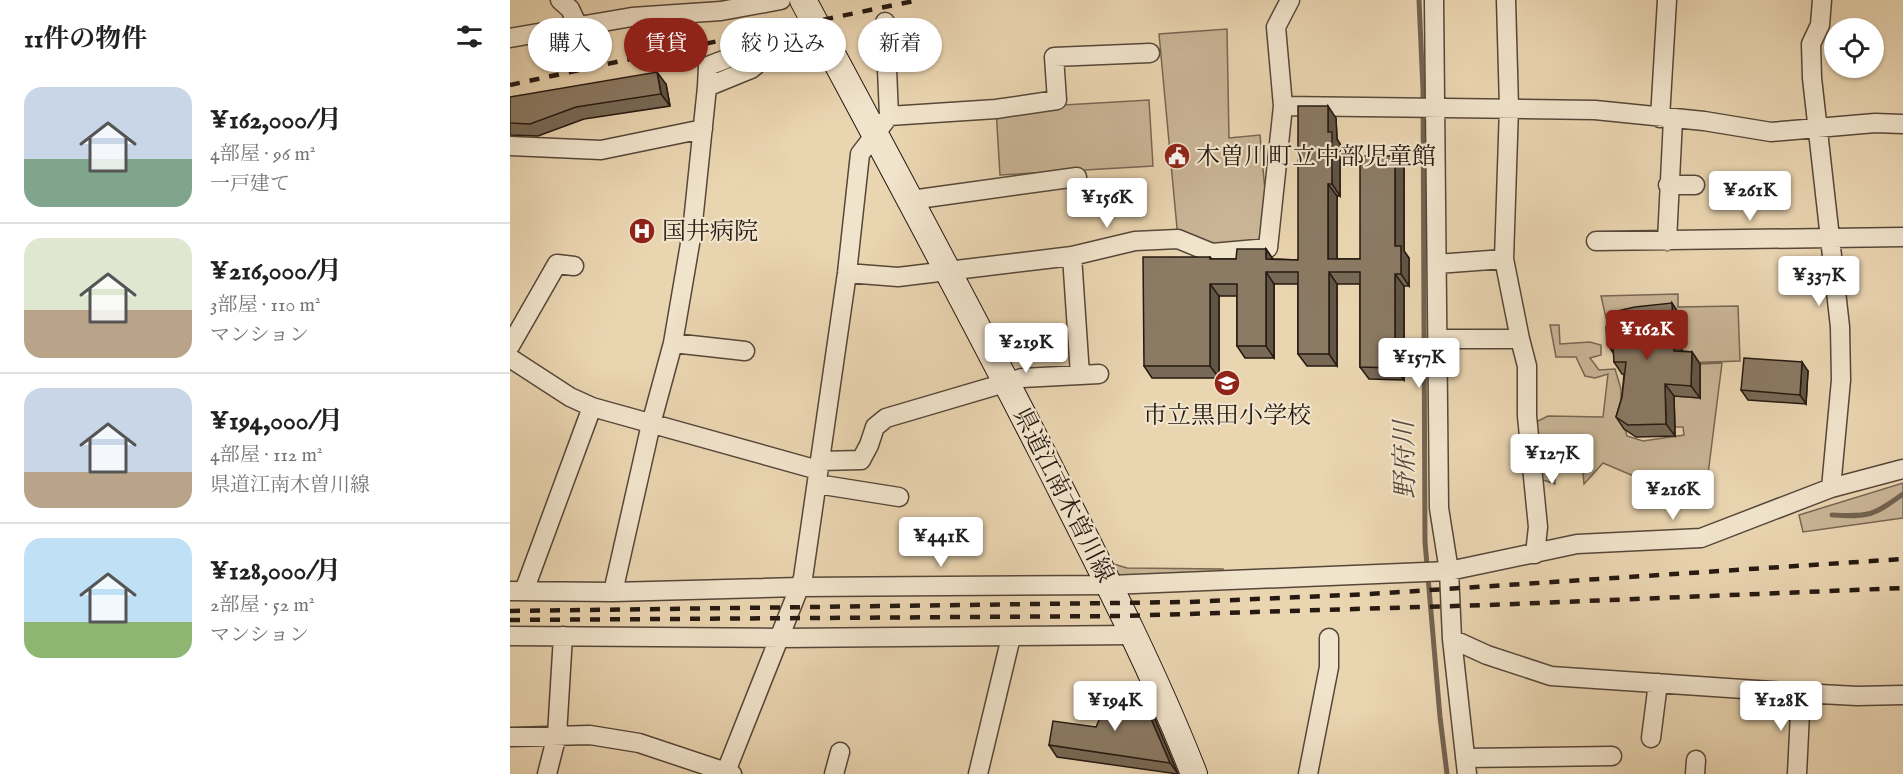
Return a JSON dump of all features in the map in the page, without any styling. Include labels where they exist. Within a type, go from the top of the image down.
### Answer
[{"type":"main road","name":"県道江南木曽川線","points":[[803,0],[813,18]]},
{"type":"main road","name":"県道江南木曽川線","points":[[846,70],[882,125],[911,200],[1110,585],[1176,729],[1194,774]]},
{"type":"street","points":[[560,0],[570,9],[574,18]]},
{"type":"street","points":[[612,20],[721,11],[781,0]]},
{"type":"street","points":[[848,273],[898,277],[1072,256],[1135,241],[1178,239],[1212,253],[1268,248],[1283,106],[1276,27],[1290,0]]},
{"type":"street","points":[[1434,0],[1433,108],[1439,508],[1466,766],[1612,756]]},
{"type":"street","points":[[1506,0],[1509,107],[1504,259],[1527,366],[1527,416],[1538,527],[1535,554]]},
{"type":"street","points":[[1667,0],[1667,241]]},
{"type":"street","points":[[1822,0],[1820,25],[1811,44],[1816,127],[1840,327],[1841,380],[1831,488]]},
{"type":"street","points":[[510,38],[528,35]]},
{"type":"street","points":[[882,125],[1057,99],[1054,57],[1150,53]]},
{"type":"street","points":[[613,592],[651,424],[674,343],[692,232],[707,87],[744,72]]},
{"type":"street","points":[[510,737],[590,735],[639,743],[728,773],[803,578],[848,273],[860,154],[882,125],[884,72]]},
{"type":"street","points":[[1283,106],[1509,107],[1595,110],[1704,121],[1771,132],[1816,127],[1903,124]]},
{"type":"street","points":[[510,146],[600,150],[703,129]]},
{"type":"street","points":[[911,200],[1077,177]]},
{"type":"street","points":[[1668,185],[1695,185]]},
{"type":"street","points":[[1596,241],[1903,237]]},
{"type":"street","points":[[1072,256],[1080,375]]},
{"type":"street","points":[[1437,264],[1504,259]]},
{"type":"street","points":[[510,346],[557,264],[574,266]]},
{"type":"street","points":[[1437,339],[1520,339]]},
{"type":"street","points":[[674,343],[745,351]]},
{"type":"street","points":[[510,358],[570,397],[592,407],[899,496]]},
{"type":"street","points":[[818,471],[861,460],[875,427],[886,418],[1022,378],[1099,374]]},
{"type":"street","points":[[592,407],[517,591],[613,592],[799,587],[1110,585],[1444,571],[1577,544],[1701,538],[1831,488],[1903,469]]},
{"type":"street","points":[[510,636],[781,638],[1132,635]]},
{"type":"street","points":[[546,774],[557,735],[563,636]]},
{"type":"street","points":[[978,774],[1011,637]]},
{"type":"street","points":[[1308,774],[1329,667],[1329,638]]},
{"type":"street","points":[[1452,639],[1487,655],[1551,676],[1857,696],[1903,695]]},
{"type":"street","points":[[1651,738],[1658,683]]},
{"type":"street","points":[[1797,774],[1802,693]]},
{"type":"street","points":[[834,774],[840,752]]},
{"type":"shaded area","points":[[1227,29],[1229,138],[1260,135],[1269,236],[1212,253],[1178,239],[1159,34]]},
{"type":"shaded area","points":[[1149,100],[1153,166],[1000,175],[996,109]]},
{"type":"shaded area","points":[[1678,294],[1678,307],[1738,306],[1740,361],[1682,363],[1680,315],[1606,318],[1601,296]]},
{"type":"shaded area","points":[[1550,325],[1559,325],[1560,344],[1590,342],[1601,345],[1601,355],[1590,358],[1599,370],[1615,369],[1621,389],[1621,416],[1627,436],[1643,441],[1684,435],[1683,427],[1675,427],[1674,396],[1700,398],[1700,364],[1722,363],[1707,482],[1643,480],[1603,463],[1584,484],[1580,438],[1556,439],[1555,484],[1540,479],[1536,422],[1548,416],[1603,417],[1608,374],[1595,378],[1585,376],[1576,357],[1556,357]]},
{"type":"shaded area","points":[[1903,483],[1903,518],[1803,532],[1799,515]]},
{"type":"shaded area","points":[[1097,559],[1127,568],[1223,569],[1221,580],[1110,585]]},
{"type":"building","points":[[657,72],[661,94],[576,107],[530,124],[510,123],[510,97]]},
{"type":"building","points":[[1298,106],[1328,106],[1328,132],[1332,132],[1332,184],[1328,184],[1328,259],[1360,259],[1360,156],[1395,156],[1395,246],[1401,246],[1401,274],[1395,274],[1395,368],[1360,367],[1360,272],[1329,272],[1329,354],[1298,354],[1298,272],[1266,272],[1266,346],[1237,346],[1237,284],[1210,284],[1210,366],[1144,366],[1143,257],[1236,259],[1237,249],[1266,249],[1266,259],[1298,260]]},
{"type":"building","points":[[1672,303],[1674,351],[1692,352],[1691,386],[1665,384],[1666,424],[1628,425],[1616,417],[1622,397],[1626,362],[1614,362],[1613,347],[1607,344],[1606,327],[1613,312]]},
{"type":"building","points":[[1744,358],[1802,362],[1800,395],[1741,390]]},
{"type":"building","points":[[1111,693],[1142,698],[1170,763],[1049,745],[1053,721],[1096,727]]},
{"type":"waterway","name":"野府川","points":[[1419,0],[1423,90],[1425,542],[1447,774]]},
{"type":"waterway","points":[[1832,515],[1870,514],[1903,494]]},
{"type":"railway","points":[[510,85],[919,0]]},
{"type":"railway","points":[[510,611],[1188,602],[1370,594],[1903,559]]},
{"type":"railway","points":[[510,620],[1120,616],[1489,605],[1903,588]]},
{"type":"place","name":"木曽川町立中部児童館","points":[[1177,156]]},
{"type":"place","name":"国井病院","points":[[642,231]]},
{"type":"place","name":"市立黒田小学校","points":[[1227,383]]}]
